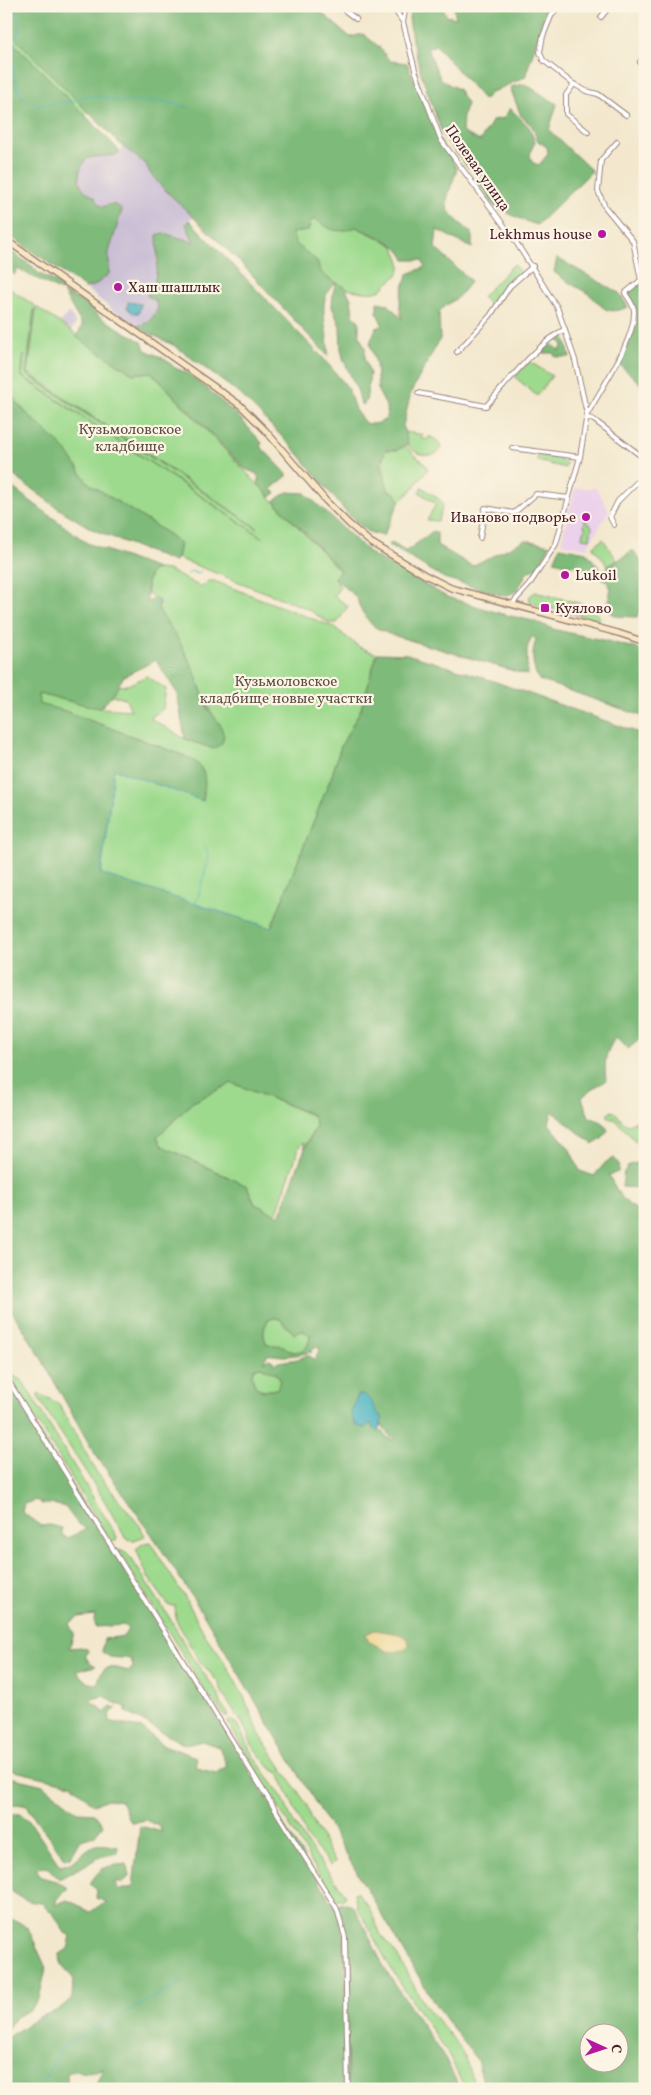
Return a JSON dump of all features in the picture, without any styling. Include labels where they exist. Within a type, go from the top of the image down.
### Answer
[{"type":"main road","points":[[6,240],[240,405],[265,430],[326,501],[370,542],[425,575],[451,588],[645,642]]},
{"type":"street","points":[[338,6],[356,19]]},
{"type":"street","points":[[392,6],[403,22]]},
{"type":"street","points":[[403,22],[406,6]]},
{"type":"street","points":[[560,6],[552,14],[543,36],[540,52],[543,60],[574,84],[586,91],[598,94],[626,115]]},
{"type":"street","points":[[601,17],[610,6]]},
{"type":"street","name":"Полевая улица","points":[[403,22],[415,70],[439,135],[533,266],[557,307],[565,329],[588,416]]},
{"type":"street","points":[[640,62],[645,55]]},
{"type":"street","points":[[574,84],[566,95],[566,114],[588,132]]},
{"type":"street","points":[[512,604],[530,585],[555,545],[580,458],[588,416],[628,341],[634,323],[634,308],[625,293],[641,280],[633,241],[605,207],[598,191],[601,160],[617,142]]},
{"type":"street","points":[[458,352],[490,316],[510,286],[533,266]]},
{"type":"street","points":[[418,393],[486,406],[534,354],[556,334],[565,329]]},
{"type":"street","points":[[588,416],[645,459]]},
{"type":"street","points":[[512,448],[580,458]]},
{"type":"street","points":[[614,526],[610,517],[616,504],[645,474]]},
{"type":"street","points":[[480,538],[485,508],[514,513],[536,494],[569,498]]},
{"type":"street","points":[[6,1377],[337,1909],[345,1937],[348,2089]]},
{"type":"shaded area","points":[[123,146],[146,164],[150,173],[161,186],[194,217],[188,221],[194,243],[163,233],[157,235],[157,275],[154,286],[148,288],[146,293],[149,298],[155,300],[158,309],[150,322],[134,327],[85,288],[94,286],[109,274],[109,252],[116,224],[122,212],[110,203],[103,207],[97,203],[95,197],[84,192],[79,180],[79,168],[87,158],[115,155],[119,153]]},
{"type":"shaded area","points":[[69,312],[76,324],[71,330],[60,323]]},
{"type":"shaded area","points":[[575,488],[596,488],[609,510],[587,548],[561,543]]},
{"type":"green space","points":[[6,6],[356,227],[393,245],[400,261],[398,274],[377,292],[360,292],[339,287],[93,104],[85,115],[105,141],[6,177]]},
{"type":"green space","points":[[6,6],[309,6],[322,13],[350,37],[363,34],[378,46],[390,61],[407,63],[438,138],[457,169],[447,199],[447,206],[453,217],[472,233],[472,248],[437,230],[435,248],[471,281],[458,297],[439,311],[440,339],[411,392],[403,426],[408,444],[397,450],[385,450],[381,464],[388,490],[396,494],[400,501],[383,536],[366,531],[345,511],[296,451],[240,394],[175,346],[135,326],[149,321],[158,309],[155,300],[147,296],[149,288],[154,286],[158,261],[157,235],[163,233],[194,242],[186,224],[190,221],[324,359],[348,388],[355,410],[365,423],[377,423],[387,417],[386,406],[378,391],[376,364],[370,343],[376,328],[383,326],[377,313],[377,302],[388,304],[402,319],[400,302],[404,285],[408,274],[425,267],[422,260],[405,260],[401,253],[390,243],[356,227],[339,231],[334,230],[316,219],[311,221],[308,231],[292,233],[296,244],[316,260],[321,272],[336,282],[325,298],[324,307],[328,356],[239,261],[161,186],[150,173],[146,164],[122,146],[6,29]]},
{"type":"green space","points":[[412,6],[443,6],[446,16],[456,18],[454,9],[458,6],[548,6],[525,77],[492,92],[484,100],[436,45],[427,48],[441,80],[458,89],[467,104],[463,115],[462,132],[480,141],[493,120],[504,118],[510,108],[529,127],[535,142],[530,155],[533,163],[539,165],[548,154],[547,147],[538,141],[532,126],[521,116],[510,87],[525,84],[557,104],[549,130],[592,171],[537,225],[495,207],[477,181],[484,176],[478,168],[468,168],[443,136],[422,76],[412,40],[409,18]]},
{"type":"green space","points":[[6,35],[119,150],[119,153],[115,155],[87,158],[79,175],[81,185],[95,197],[97,203],[103,207],[111,204],[115,205],[122,210],[109,252],[109,274],[94,286],[85,288],[6,233]]},
{"type":"green space","points":[[6,248],[32,266],[39,274],[63,287],[61,291],[18,269],[14,275],[8,269]]},
{"type":"green space","points":[[557,258],[619,293],[628,307],[612,311],[607,310],[590,295],[554,272]]},
{"type":"green space","points":[[514,264],[521,274],[492,307],[482,297]]},
{"type":"green space","points":[[336,282],[345,287],[351,299],[353,315],[359,321],[359,335],[365,348],[365,359],[370,374],[366,401],[363,405],[341,350],[340,326],[332,307]]},
{"type":"green space","points":[[641,282],[645,283],[645,388],[618,363],[632,334],[637,315],[635,306],[627,293]]},
{"type":"green space","name":"Кузьмоловское кладбище","points":[[6,286],[133,374],[151,372],[340,571],[333,579],[340,586],[334,596],[348,606],[337,623],[329,623],[306,608],[177,558],[180,544],[170,535],[88,483],[65,450],[28,415],[6,389]]},
{"type":"green space","points":[[63,292],[88,305],[98,316],[142,342],[145,350],[165,359],[175,368],[187,373],[239,417],[262,443],[260,446],[288,475],[271,489],[276,493],[270,497],[258,484],[257,474],[245,469],[151,372],[133,374],[76,337],[82,327],[81,323]]},
{"type":"green space","points":[[34,309],[36,310],[28,373],[257,528],[26,374]]},
{"type":"green space","points":[[564,335],[570,357],[556,357],[553,353],[543,353],[545,348],[552,344],[560,351],[563,344],[557,340]]},
{"type":"green space","points":[[24,355],[22,376],[263,538],[21,376]]},
{"type":"green space","points":[[529,361],[552,376],[537,396],[515,377]]},
{"type":"green space","points":[[6,390],[22,409],[65,449],[88,483],[170,535],[180,544],[177,558],[174,562],[92,529],[59,509],[6,470]]},
{"type":"green space","points":[[405,433],[424,435],[421,438],[425,440],[429,436],[438,441],[441,447],[439,451],[430,455],[415,452],[408,445]]},
{"type":"green space","points":[[405,446],[428,469],[409,493],[400,501],[396,494],[388,490],[382,464],[385,449],[397,450]]},
{"type":"green space","points":[[538,455],[562,459],[566,463],[565,468],[537,461]]},
{"type":"green space","points":[[6,483],[87,543],[157,569],[150,573],[147,584],[147,603],[153,598],[159,601],[158,609],[177,637],[194,670],[208,709],[220,724],[224,736],[222,743],[214,749],[185,739],[177,693],[156,660],[124,676],[112,696],[100,708],[38,694],[39,704],[65,711],[185,756],[198,764],[204,774],[203,801],[114,769],[101,874],[271,928],[332,775],[341,746],[361,709],[377,653],[407,654],[482,677],[645,735],[645,1035],[628,1049],[616,1037],[606,1058],[606,1081],[591,1089],[582,1098],[589,1117],[602,1122],[608,1130],[602,1139],[593,1144],[552,1111],[549,1124],[569,1148],[580,1171],[594,1176],[606,1162],[614,1158],[619,1164],[618,1172],[609,1175],[616,1188],[627,1203],[645,1213],[645,2089],[485,2089],[477,2060],[437,2007],[204,1615],[152,1535],[93,1451],[36,1349],[6,1302]],"holes":[[[232,1083],[313,1115],[316,1126],[305,1148],[279,1216],[255,1204],[247,1186],[162,1146],[157,1137],[193,1102]],[[280,1319],[294,1334],[303,1330],[310,1336],[307,1347],[290,1352],[284,1346],[267,1344],[264,1338],[264,1329],[268,1320]],[[320,1347],[315,1361],[310,1356],[305,1356],[274,1364],[269,1359],[264,1362],[267,1355],[298,1355],[312,1352],[312,1348]],[[260,1367],[276,1373],[280,1380],[277,1389],[263,1391],[255,1386],[252,1375],[254,1369]],[[358,1395],[376,1413],[382,1416],[380,1427],[382,1424],[387,1433],[394,1439],[392,1440],[385,1436],[382,1431],[374,1429],[371,1423],[364,1428],[356,1425],[354,1404]]]},
{"type":"green space","points":[[422,487],[438,498],[443,505],[438,521],[427,520],[436,504],[419,492]]},
{"type":"green space","points":[[287,492],[305,493],[371,554],[447,597],[502,614],[533,621],[556,630],[645,651],[645,717],[539,680],[533,660],[536,640],[532,636],[527,648],[527,675],[389,634],[375,627],[361,610],[355,596],[334,578],[340,570],[274,501]]},
{"type":"green space","points":[[585,520],[592,526],[590,539],[582,538],[583,531],[586,529],[584,526]]},
{"type":"green space","points":[[433,531],[437,533],[437,545],[472,566],[525,540],[550,545],[538,569],[528,571],[517,591],[505,596],[444,578],[389,545],[392,543],[405,551]]},
{"type":"green space","points":[[603,539],[617,560],[608,566],[593,547]]},
{"type":"green space","points":[[560,547],[586,552],[602,571],[633,550],[645,567],[645,608],[640,609],[637,617],[615,616],[606,608],[611,589],[607,581],[579,567],[554,561]]},
{"type":"green space","name":"Кузьмоловское кладбище новые участки","points":[[157,569],[168,570],[201,587],[209,581],[214,581],[334,627],[359,647],[377,654],[361,709],[341,746],[332,775],[271,928],[100,874],[114,769],[203,801],[185,756],[65,711],[38,704],[38,694],[100,708],[131,710],[126,699],[87,688],[128,685],[147,676],[166,689],[163,709],[150,718],[185,739],[214,749],[220,724],[207,704],[182,647],[158,609],[159,601],[148,593],[147,584],[150,573]]},
{"type":"green space","points":[[535,592],[590,606],[597,612],[600,621],[531,603],[529,597]]},
{"type":"green space","points":[[645,1057],[645,1093],[642,1093],[640,1075]]},
{"type":"green space","points":[[232,1083],[314,1116],[316,1126],[304,1148],[304,1143],[300,1145],[276,1215],[255,1204],[247,1186],[162,1146],[157,1137],[193,1102]]},
{"type":"green space","points":[[612,1111],[629,1125],[638,1120],[645,1121],[645,1150],[615,1119],[611,1119],[607,1115]]},
{"type":"green space","points":[[645,1162],[645,1192],[638,1188],[622,1187],[624,1172],[629,1165]]},
{"type":"green space","points":[[280,1319],[286,1327],[308,1333],[310,1336],[308,1345],[304,1350],[293,1352],[267,1344],[264,1338],[264,1329],[268,1320]]},
{"type":"green space","points":[[260,1367],[276,1373],[280,1380],[278,1389],[263,1391],[255,1386],[252,1375],[254,1369]]},
{"type":"green space","points":[[12,1374],[22,1380],[117,1537],[116,1541],[112,1541],[105,1532],[9,1376]]},
{"type":"green space","points":[[6,1380],[336,1909],[344,1937],[347,2089],[94,2089],[103,2068],[90,2073],[77,2070],[67,2073],[67,2084],[77,2089],[6,2089],[6,2038],[39,2017],[58,2010],[72,1998],[73,1978],[61,1965],[60,1954],[68,1949],[71,1936],[65,1933],[55,1916],[42,1903],[22,1898],[6,1886],[6,1814],[21,1814],[30,1822],[60,1866],[74,1861],[87,1850],[97,1845],[118,1847],[118,1853],[100,1857],[59,1879],[47,1867],[36,1868],[41,1877],[56,1881],[68,1888],[57,1899],[55,1905],[67,1900],[90,1912],[107,1902],[96,1898],[97,1890],[90,1884],[101,1870],[109,1866],[127,1864],[130,1876],[123,1882],[114,1882],[119,1890],[133,1887],[140,1826],[162,1832],[159,1826],[145,1820],[132,1823],[121,1801],[107,1799],[94,1805],[71,1784],[6,1769],[8,1609]],"holes":[[[36,1500],[42,1504],[65,1507],[78,1524],[87,1529],[67,1538],[62,1535],[62,1528],[49,1525],[41,1526],[22,1512],[24,1504]],[[95,1615],[96,1627],[124,1625],[128,1629],[124,1636],[104,1639],[102,1652],[110,1657],[131,1659],[133,1667],[129,1671],[113,1668],[105,1669],[99,1677],[98,1684],[83,1679],[77,1671],[96,1666],[90,1663],[85,1656],[89,1650],[81,1647],[69,1648],[74,1634],[69,1624],[78,1617]],[[105,1696],[113,1702],[126,1707],[126,1712],[185,1745],[202,1741],[219,1747],[227,1766],[216,1773],[197,1768],[196,1757],[161,1744],[143,1729],[109,1720],[111,1713],[117,1708],[111,1707],[103,1714],[103,1710],[91,1702],[92,1699]]]},
{"type":"green space","points":[[39,1393],[60,1406],[97,1473],[140,1526],[145,1536],[134,1540],[126,1539],[104,1500],[41,1402],[37,1395]]},
{"type":"green space","points":[[150,1542],[186,1599],[205,1635],[224,1661],[244,1697],[260,1735],[307,1805],[310,1817],[335,1862],[330,1865],[307,1837],[279,1773],[271,1769],[253,1747],[243,1724],[223,1695],[219,1683],[198,1659],[176,1620],[175,1606],[169,1606],[148,1577],[136,1549],[144,1543]]},
{"type":"green space","points":[[118,1550],[125,1552],[131,1558],[171,1620],[191,1656],[218,1693],[222,1706],[229,1714],[228,1716],[225,1716],[207,1694]]},
{"type":"green space","points":[[230,1719],[237,1724],[252,1754],[283,1798],[291,1818],[307,1844],[346,1895],[344,1899],[334,1899],[231,1728],[228,1722]]},
{"type":"green space","points":[[6,1776],[43,1785],[78,1812],[94,1813],[103,1825],[94,1836],[81,1840],[71,1857],[64,1859],[27,1806],[18,1804],[6,1807]]},
{"type":"green space","points":[[357,1892],[369,1907],[381,1935],[397,1955],[424,2004],[459,2046],[471,2072],[475,2089],[467,2089],[450,2057],[392,1971],[357,1906],[354,1893]]},
{"type":"green space","points":[[347,1903],[355,1908],[386,1971],[447,2062],[460,2089],[348,2089],[346,1937],[343,1919],[338,1908],[340,1904]]},
{"type":"green space","points":[[6,1918],[17,1921],[28,1928],[46,1968],[39,1999],[31,2009],[16,2017],[6,2030]]},
{"type":"sand","points":[[375,1630],[399,1634],[408,1639],[409,1645],[404,1650],[387,1651],[368,1641],[366,1634]]},
{"type":"water","points":[[128,302],[141,304],[139,313],[133,313],[127,308]]},
{"type":"water","points":[[363,1394],[370,1399],[377,1413],[383,1418],[378,1431],[374,1429],[371,1423],[364,1428],[355,1423],[353,1419],[351,1413],[358,1395]]},
{"type":"waterway","points":[[15,6],[19,27],[12,62],[18,90],[25,100],[37,106],[70,102],[82,97],[95,96],[122,102],[162,101],[188,107]]},
{"type":"waterway","points":[[187,575],[191,571],[198,574],[201,571]]},
{"type":"waterway","points":[[152,608],[159,601]]},
{"type":"waterway","points":[[203,801],[114,769],[100,874],[271,928]]},
{"type":"waterway","points":[[196,903],[209,858],[205,846]]},
{"type":"waterway","points":[[39,2089],[64,2045],[181,1983]]},
{"type":"place","name":"Lekhmus house","points":[[602,234]]},
{"type":"place","name":"Хаш шашлык","points":[[118,287]]},
{"type":"place","name":"Иваново подворье","points":[[586,517]]},
{"type":"place","name":"Lukoil","points":[[565,575]]},
{"type":"place","name":"Куялово","points":[[545,608]]}]
